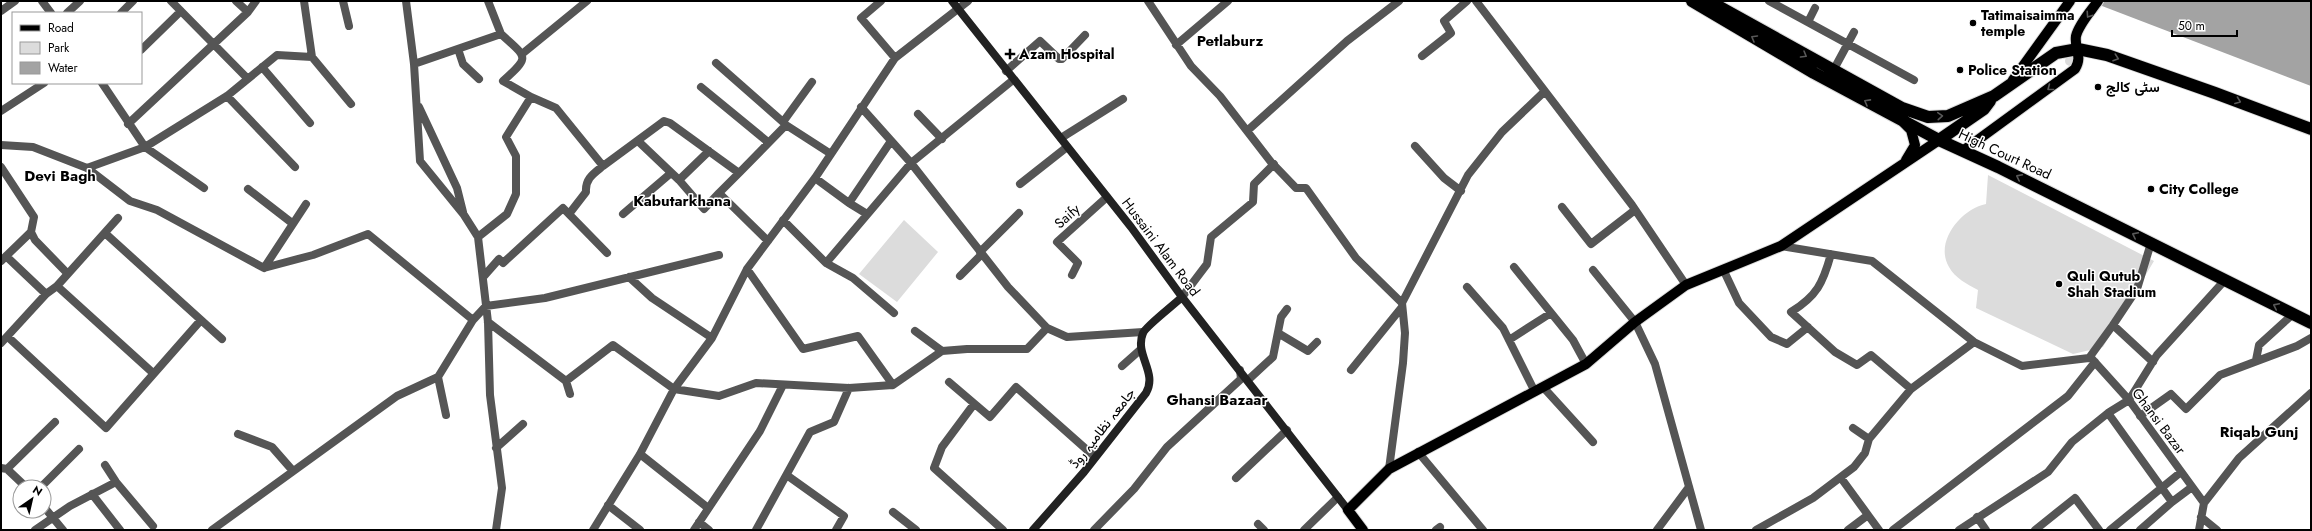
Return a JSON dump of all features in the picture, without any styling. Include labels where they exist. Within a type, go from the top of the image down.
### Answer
[{"type":"highway","name":"High Court Road","points":[[1692,1],[1814,73],[1901,121],[1939,140],[1964,150],[2311,323]]},
{"type":"highway","name":"High Court Road","points":[[1710,1],[1833,71],[1902,108],[1928,117],[1948,116],[1999,93],[2056,53],[2078,49],[2107,55],[2216,92],[2311,129]]},
{"type":"highway","points":[[1939,140],[1984,109],[1999,93]]},
{"type":"main road","name":"Hussaini Alam Road","points":[[952,1],[1107,197],[1182,297],[1240,369],[1348,510]]},
{"type":"main road","points":[[1999,93],[2058,20],[2070,1]]},
{"type":"main road","points":[[1964,150],[2075,69],[2079,63],[2076,42],[2079,28],[2098,1]]},
{"type":"main road","points":[[1901,121],[1911,130],[1915,145],[1901,166]]},
{"type":"main road","points":[[1363,530],[1348,510],[1389,470],[1418,452],[1539,390],[1586,364],[1635,322],[1686,285],[1781,246],[1939,140]]},
{"type":"main road","points":[[1140,350],[1143,332],[1182,297]]},
{"type":"main road","name":"جامعہ نظامیہ روڈ","points":[[1035,529],[1149,388],[1151,378],[1140,350]]},
{"type":"street","points":[[2,10],[15,1]]},
{"type":"street","points":[[42,1],[50,12]]},
{"type":"street","points":[[68,12],[80,1]]},
{"type":"street","points":[[122,12],[133,1]]},
{"type":"street","points":[[236,1],[248,12]]},
{"type":"street","points":[[128,124],[213,42],[248,12],[256,1]]},
{"type":"street","points":[[305,1],[312,57],[351,104]]},
{"type":"street","points":[[343,1],[349,26]]},
{"type":"street","points":[[406,1],[414,64],[420,161],[464,214],[478,237],[484,276],[488,322],[490,395],[502,488],[496,530]]},
{"type":"street","points":[[488,1],[501,34],[522,54],[522,65],[503,81],[531,97],[556,108],[603,166]]},
{"type":"street","points":[[522,54],[587,1]]},
{"type":"street","points":[[881,1],[861,18],[895,58]]},
{"type":"street","points":[[593,530],[640,454],[674,389],[712,338],[747,269],[815,178],[895,58],[968,1]]},
{"type":"street","points":[[1148,1],[1191,66],[1220,96],[1274,164],[1296,188],[1306,188],[1356,258],[1402,305],[1406,333],[1389,470]]},
{"type":"street","points":[[1176,44],[1228,1]]},
{"type":"street","points":[[1247,131],[1347,41],[1399,1]]},
{"type":"street","points":[[1422,56],[1451,33],[1445,20],[1467,1]]},
{"type":"street","points":[[1476,1],[1635,210],[1686,285]]},
{"type":"street","points":[[1769,1],[1914,80]]},
{"type":"street","points":[[142,49],[177,5],[248,78]]},
{"type":"street","points":[[1808,22],[1815,8]]},
{"type":"street","points":[[1833,71],[1854,32]]},
{"type":"street","points":[[414,64],[501,34]]},
{"type":"street","points":[[1006,71],[1040,41],[1062,59],[1085,35]]},
{"type":"street","points":[[458,49],[463,64],[479,79]]},
{"type":"street","points":[[87,168],[145,147],[227,96],[277,55],[312,57]]},
{"type":"street","points":[[716,63],[784,123],[831,154]]},
{"type":"street","points":[[262,67],[310,123]]},
{"type":"street","points":[[826,263],[911,163],[1013,80]]},
{"type":"street","points":[[638,141],[679,180],[704,209],[768,142],[784,123],[812,82]]},
{"type":"street","points":[[1,111],[42,84]]},
{"type":"street","points":[[104,84],[128,124],[145,147],[204,188]]},
{"type":"street","points":[[701,88],[768,142]]},
{"type":"street","points":[[1351,370],[1402,305],[1468,175],[1502,132],[1544,92]]},
{"type":"street","points":[[227,96],[295,168]]},
{"type":"street","points":[[478,237],[506,214],[516,194],[516,156],[506,137],[531,97]]},
{"type":"street","points":[[1061,138],[1123,99]]},
{"type":"street","points":[[417,104],[457,188],[464,214]]},
{"type":"street","points":[[862,107],[911,163],[1008,287],[1047,328],[1067,337],[1143,332]]},
{"type":"street","points":[[918,114],[942,139]]},
{"type":"street","points":[[568,214],[586,192],[586,184],[589,178],[664,121],[670,123],[739,173]]},
{"type":"street","points":[[849,203],[891,141]]},
{"type":"street","points":[[1,145],[33,147],[87,168],[130,201],[157,210],[264,268],[313,256],[368,234],[473,320]]},
{"type":"street","points":[[1415,146],[1444,178],[1461,191]]},
{"type":"street","points":[[1020,184],[1067,147]]},
{"type":"street","points":[[679,180],[709,151]]},
{"type":"street","points":[[1182,297],[1207,264],[1211,237],[1253,202],[1254,184],[1274,164]]},
{"type":"street","points":[[1,167],[34,217],[31,232],[3,258],[46,294]]},
{"type":"street","points":[[623,214],[671,173]]},
{"type":"street","points":[[815,178],[849,203],[867,214]]},
{"type":"street","points":[[248,189],[292,223]]},
{"type":"street","points":[[719,193],[768,241]]},
{"type":"street","name":"Saify","points":[[1072,275],[1078,263],[1057,242],[1107,197]]},
{"type":"street","points":[[264,268],[292,223],[306,204]]},
{"type":"street","points":[[1562,207],[1591,244],[1635,210]]},
{"type":"street","points":[[484,276],[499,259],[503,263],[564,208],[568,214],[607,253]]},
{"type":"street","points":[[960,276],[1019,213]]},
{"type":"street","points":[[1,343],[46,294],[57,286],[67,273],[106,234],[118,218]]},
{"type":"street","points":[[783,220],[826,263],[853,278],[894,313]]},
{"type":"street","points":[[31,232],[35,240],[67,273]]},
{"type":"street","points":[[106,234],[222,340]]},
{"type":"street","points":[[1893,530],[2068,396],[2137,289],[2151,243]]},
{"type":"street","points":[[1781,246],[1872,261],[1974,342],[2022,366],[2092,360]]},
{"type":"street","points":[[1831,254],[1822,280],[1814,294],[1808,301],[1791,312],[1845,360],[1857,365],[1871,355],[1911,389]]},
{"type":"street","points":[[212,530],[397,396],[438,376],[473,320],[486,306],[545,298],[719,255]]},
{"type":"street","points":[[1514,267],[1572,340],[1586,364]]},
{"type":"street","points":[[747,269],[804,349],[858,336],[893,385]]},
{"type":"street","points":[[1723,269],[1739,303],[1771,337],[1787,344],[1808,327]]},
{"type":"street","points":[[1593,270],[1635,322],[1655,364],[1701,530]]},
{"type":"street","points":[[629,277],[652,298],[712,338]]},
{"type":"street","points":[[1959,530],[2048,472],[2072,442],[2108,413],[2129,400],[2153,362],[2225,280]]},
{"type":"street","points":[[57,286],[153,373]]},
{"type":"street","points":[[1467,287],[1503,328],[1539,390],[1592,442]]},
{"type":"street","points":[[1248,380],[1273,357],[1281,317],[1287,309]]},
{"type":"street","points":[[1509,340],[1551,313]]},
{"type":"street","points":[[2256,360],[2259,345],[2293,314]]},
{"type":"street","points":[[8,337],[106,428],[200,320]]},
{"type":"street","points":[[488,322],[566,381],[570,394]]},
{"type":"street","points":[[2113,325],[2153,362]]},
{"type":"street","points":[[566,381],[613,345],[674,389],[719,396],[756,383],[849,388],[893,385],[942,352],[967,349],[1027,349],[1047,328]]},
{"type":"street","points":[[915,331],[942,352]]},
{"type":"street","points":[[1278,333],[1308,351],[1317,342]]},
{"type":"street","points":[[2140,416],[2171,394],[2186,409],[2220,375],[2256,360],[2297,346],[2311,338]]},
{"type":"street","points":[[1756,530],[1769,527],[1813,498],[1854,467],[1865,452],[1869,439],[1911,389],[1974,342]]},
{"type":"street","points":[[1122,366],[1140,350]]},
{"type":"street","name":"Ghansi Bazar","points":[[2092,360],[2129,400],[2204,503]]},
{"type":"street","points":[[1094,530],[1134,489],[1167,447],[1241,379],[1240,369]]},
{"type":"street","points":[[438,376],[446,415]]},
{"type":"street","points":[[949,382],[990,417],[1016,387],[1095,456]]},
{"type":"street","points":[[694,530],[760,431],[783,385]]},
{"type":"street","points":[[756,530],[788,476],[810,432],[834,422],[849,388]]},
{"type":"street","points":[[2198,530],[2204,503],[2239,458],[2311,393]]},
{"type":"street","points":[[974,404],[942,447],[934,468],[1003,530]]},
{"type":"street","points":[[2108,413],[2162,486],[2172,502]]},
{"type":"street","points":[[17,479],[4,468],[55,422]]},
{"type":"street","points":[[496,448],[523,424]]},
{"type":"street","points":[[1853,428],[1869,439]]},
{"type":"street","points":[[1236,478],[1287,430]]},
{"type":"street","points":[[238,434],[272,447],[293,471]]},
{"type":"street","points":[[49,479],[79,449]]},
{"type":"street","points":[[1418,452],[1483,530]]},
{"type":"street","points":[[640,454],[708,508]]},
{"type":"street","points":[[106,465],[116,482],[153,526]]},
{"type":"street","points":[[2110,530],[2181,472]]},
{"type":"street","points":[[788,476],[844,516],[836,530]]},
{"type":"street","points":[[1841,478],[1879,530]]},
{"type":"street","points":[[63,530],[52,518],[92,494],[116,482]]},
{"type":"street","points":[[1657,530],[1689,487]]},
{"type":"street","points":[[2140,530],[2192,487]]},
{"type":"street","points":[[92,494],[120,530]]},
{"type":"street","points":[[1304,530],[1338,497]]},
{"type":"street","points":[[2035,530],[2075,498],[2099,530]]},
{"type":"street","points":[[608,505],[640,530]]},
{"type":"street","points":[[893,512],[916,530]]},
{"type":"street","points":[[1848,530],[1868,515]]},
{"type":"street","points":[[1977,517],[1986,530]]},
{"type":"street","points":[[2201,517],[2217,530]]},
{"type":"street","points":[[35,530],[51,519]]},
{"type":"street","points":[[699,522],[709,530]]},
{"type":"green space","points":[[2068,56],[2072,56],[2074,57],[2074,65],[2068,66],[2065,63],[2065,59]]},
{"type":"green space","name":"Quli Qutub Shah Stadium","points":[[1988,175],[2154,261],[2103,347],[2073,354],[1976,308],[1978,290],[1962,280],[1952,271],[1945,257],[1945,247],[1952,228],[1959,220],[1968,212],[1986,204]]},
{"type":"green space","points":[[904,220],[938,252],[897,302],[859,274]]},
{"type":"water","points":[[2089,1],[2311,1],[2311,86]]},
{"type":"place","name":"Tatimaisaimma temple","points":[[1973,23]]},
{"type":"place","name":"Azam Hospital","points":[[1010,54]]},
{"type":"place","name":"Police Station","points":[[1960,70]]},
{"type":"place","name":"سٹی کالج","points":[[2098,87]]},
{"type":"place","name":"City College","points":[[2151,189]]},
{"type":"place","name":"Quli Qutub Shah Stadium","points":[[2059,284]]},
{"type":"district","name":"Petlaburz","points":[[1230,41]]},
{"type":"district","name":"Devi Bagh","points":[[60,176]]},
{"type":"district","name":"Kabutarkhana","points":[[682,201]]},
{"type":"district","name":"Ghansi Bazaar","points":[[1217,400]]},
{"type":"district","name":"Riqab Gunj","points":[[2259,432]]}]
